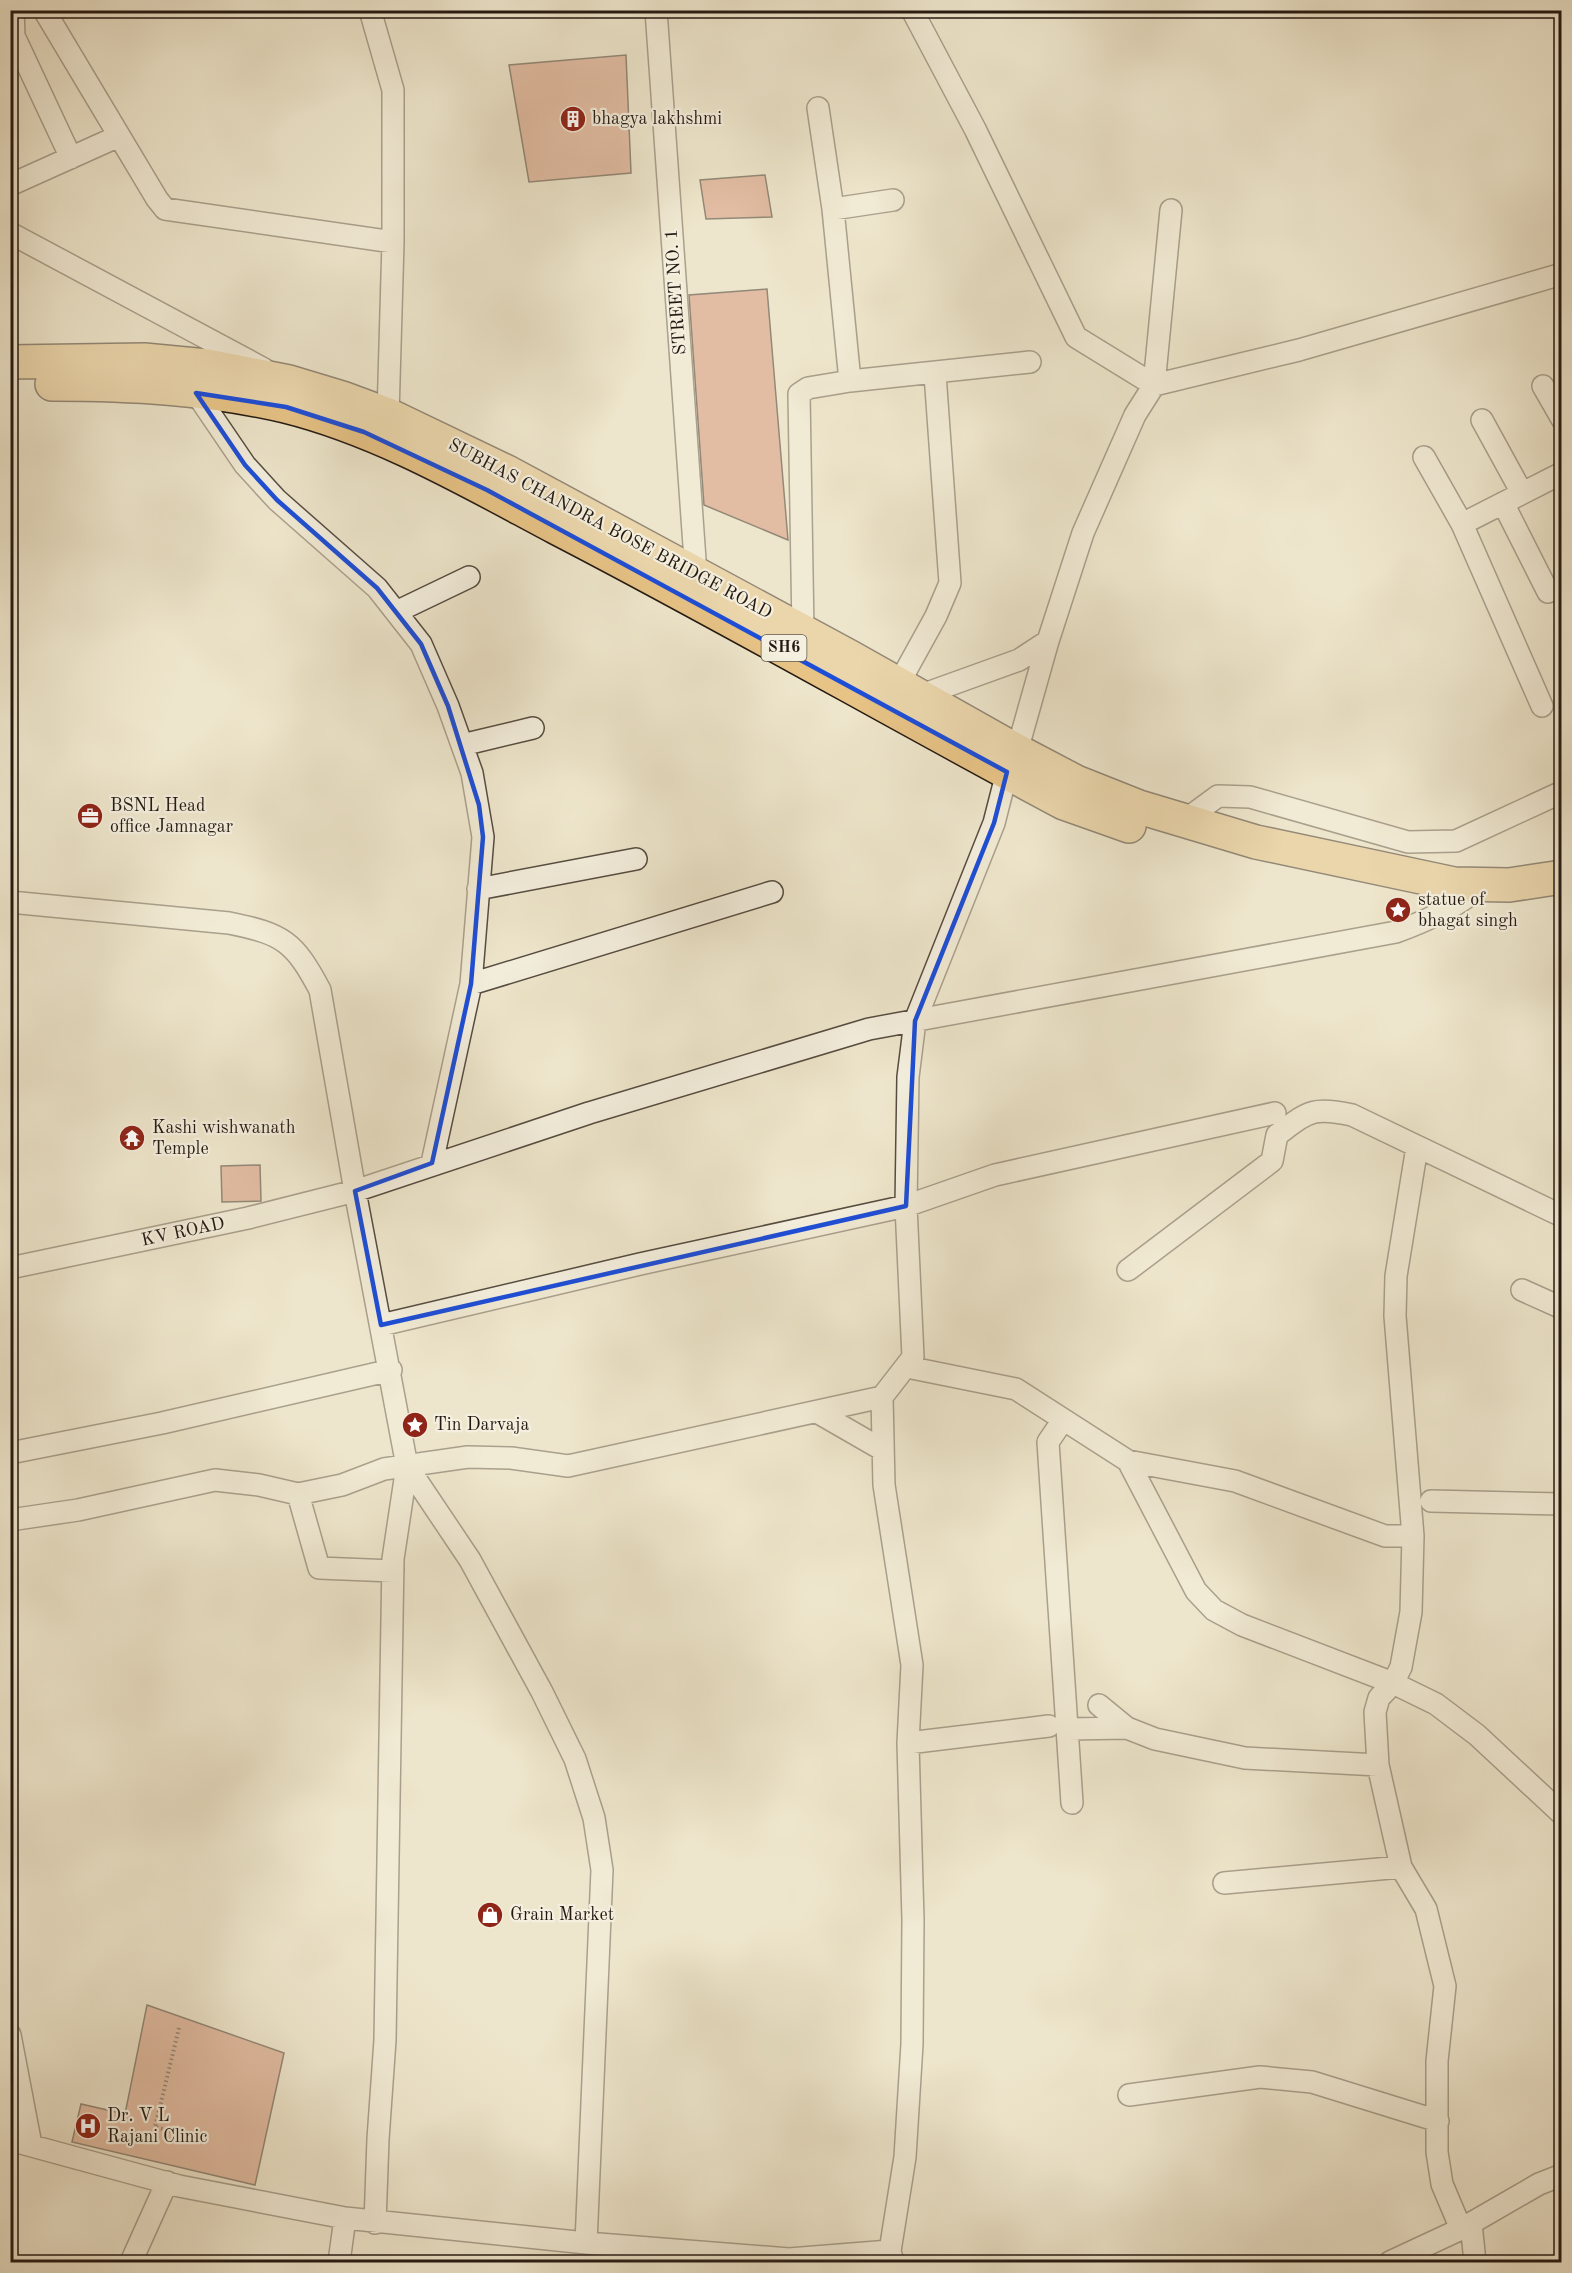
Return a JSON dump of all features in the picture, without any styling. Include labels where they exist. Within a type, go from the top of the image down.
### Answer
[{"type":"main road","name":"SUBHAS CHANDRA BOSE BRIDGE ROAD","points":[[10,362],[144,360],[207,366],[289,382],[388,415],[509,473],[909,691],[1012,762],[1065,803],[1168,840],[1383,891],[1472,894],[1516,903],[1562,897]]},
{"type":"main road","name":"SUBHAS CHANDRA BOSE BRIDGE ROAD","points":[[10,384],[127,384],[286,407],[364,432],[486,490],[1012,762],[1184,820],[1279,847],[1454,884],[1472,894],[1562,877]]},
{"type":"street","points":[[13,10],[12,37],[71,158]]},
{"type":"street","points":[[44,10],[165,209],[393,242]]},
{"type":"street","points":[[370,10],[393,90],[393,242],[388,415]]},
{"type":"street","name":"STREET NO. 1","points":[[656,10],[696,574]]},
{"type":"street","points":[[912,10],[975,129],[1076,337],[1154,385],[1299,350],[1562,274]]},
{"type":"street","points":[[818,108],[833,209],[850,381]]},
{"type":"street","points":[[10,185],[119,136]]},
{"type":"street","points":[[833,209],[893,200]]},
{"type":"street","points":[[10,1520],[78,1510],[156,1491],[215,1480],[259,1485],[298,1494],[342,1485],[384,1469],[468,1457],[511,1458],[568,1466],[882,1397],[913,1357],[906,1206],[908,1077],[915,1021],[994,823],[1048,641],[1083,534],[1135,415],[1154,385],[1171,210]]},
{"type":"street","points":[[10,233],[289,382],[323,419]]},
{"type":"street","points":[[802,631],[797,401],[799,394],[808,388],[850,381],[935,374],[1030,362]]},
{"type":"street","points":[[909,691],[950,583],[935,374]]},
{"type":"street","points":[[1543,386],[1562,419]]},
{"type":"street","points":[[196,393],[245,465],[269,491],[377,588],[421,644],[472,773],[483,837],[471,984],[432,1163]]},
{"type":"street","points":[[1482,420],[1522,493]]},
{"type":"street","points":[[1424,457],[1462,524],[1542,706]]},
{"type":"street","points":[[1462,524],[1562,473]]},
{"type":"street","points":[[1503,503],[1548,592]]},
{"type":"street","points":[[396,612],[469,578]]},
{"type":"street","points":[[909,691],[1019,660],[1048,641]]},
{"type":"street","points":[[462,745],[533,728]]},
{"type":"street","points":[[1184,820],[1218,796],[1250,797],[1408,842],[1456,841],[1562,792]]},
{"type":"street","points":[[478,889],[636,859]]},
{"type":"street","points":[[471,984],[772,891]]},
{"type":"street","name":"KV ROAD","points":[[10,1268],[248,1218],[355,1191],[432,1163],[869,1029],[1396,932],[1433,918],[1472,894]]},
{"type":"street","points":[[10,902],[229,923],[258,928],[286,940],[304,960],[320,990],[407,1466],[393,1570],[386,2040],[378,2139],[375,2223]]},
{"type":"street","points":[[1128,1270],[1272,1161],[1276,1135],[1307,1112],[1330,1110],[1352,1114],[1562,1216]]},
{"type":"street","points":[[381,1325],[640,1264],[906,1206],[995,1175],[1275,1113]]},
{"type":"street","points":[[1417,1147],[1396,1276],[1395,1316],[1413,1536],[1411,1612],[1406,1651],[1393,1683],[1376,1704],[1378,1765],[1401,1867],[1426,1909],[1445,1986],[1437,2061],[1438,2168],[1466,2226],[1480,2262]]},
{"type":"street","points":[[1522,1290],[1562,1308]]},
{"type":"street","points":[[907,1367],[1016,1389],[1128,1461],[1235,1480],[1385,1536],[1413,1536]]},
{"type":"street","points":[[10,1453],[162,1423],[391,1370]]},
{"type":"street","points":[[10,2140],[167,2182],[375,2223],[789,2259],[892,2257],[904,2157],[912,2044],[913,1920],[908,1743],[912,1665],[884,1485],[882,1397]]},
{"type":"street","points":[[817,1412],[883,1450]]},
{"type":"street","points":[[1063,1420],[1048,1442],[1058,1728],[1072,1803]]},
{"type":"street","points":[[1128,1461],[1196,1591],[1214,1610],[1242,1624],[1393,1683],[1457,1717],[1562,1814]]},
{"type":"street","points":[[407,1466],[470,1560],[542,1692],[575,1759],[594,1818],[602,1870],[586,2243]]},
{"type":"street","points":[[298,1494],[319,1568],[393,1570]]},
{"type":"street","points":[[1431,1501],[1562,1504]]},
{"type":"street","points":[[1099,1705],[1127,1728],[1155,1739],[1245,1758],[1378,1765]]},
{"type":"street","points":[[908,1743],[1058,1728],[1127,1728]]},
{"type":"street","points":[[1224,1883],[1401,1867]]},
{"type":"street","points":[[10,2035],[32,2145]]},
{"type":"street","points":[[1129,2095],[1260,2077],[1312,2082],[1438,2121]]},
{"type":"street","points":[[1390,2262],[1466,2226],[1539,2184],[1562,2175]]},
{"type":"street","points":[[131,2262],[167,2182]]},
{"type":"street","points":[[339,2262],[345,2218]]},
{"type":"path","points":[[178,2028],[155,2127],[186,2135]]},
{"type":"highlighted area","points":[[196,393],[286,407],[364,432],[487,490],[1007,772],[994,823],[915,1021],[906,1206],[381,1325],[355,1191],[432,1163],[471,984],[483,837],[479,805],[448,706],[421,644],[377,588],[277,500],[245,465]]},
{"type":"building","name":"bhagya lakhshmi","points":[[626,55],[631,173],[529,182],[509,65]]},
{"type":"building","points":[[765,175],[772,217],[706,219],[700,180]]},
{"type":"building","points":[[767,289],[788,540],[704,505],[689,295]]},
{"type":"building","points":[[260,1165],[261,1201],[222,1202],[221,1166]]},
{"type":"building","points":[[147,2005],[284,2053],[255,2185],[72,2142],[81,2104],[125,2114]]},
{"type":"place","name":"bhagya lakhshmi","points":[[573,119]]},
{"type":"place","name":"BSNL Head office Jamnagar","points":[[90,816]]},
{"type":"place","name":"statue of bhagat singh","points":[[1398,910]]},
{"type":"place","name":"Kashi wishwanath Temple","points":[[132,1138]]},
{"type":"place","name":"Tin Darvaja","points":[[415,1425]]},
{"type":"place","name":"Grain Market","points":[[490,1915]]},
{"type":"place","name":"Dr. V L Rajani Clinic","points":[[88,2126]]}]
